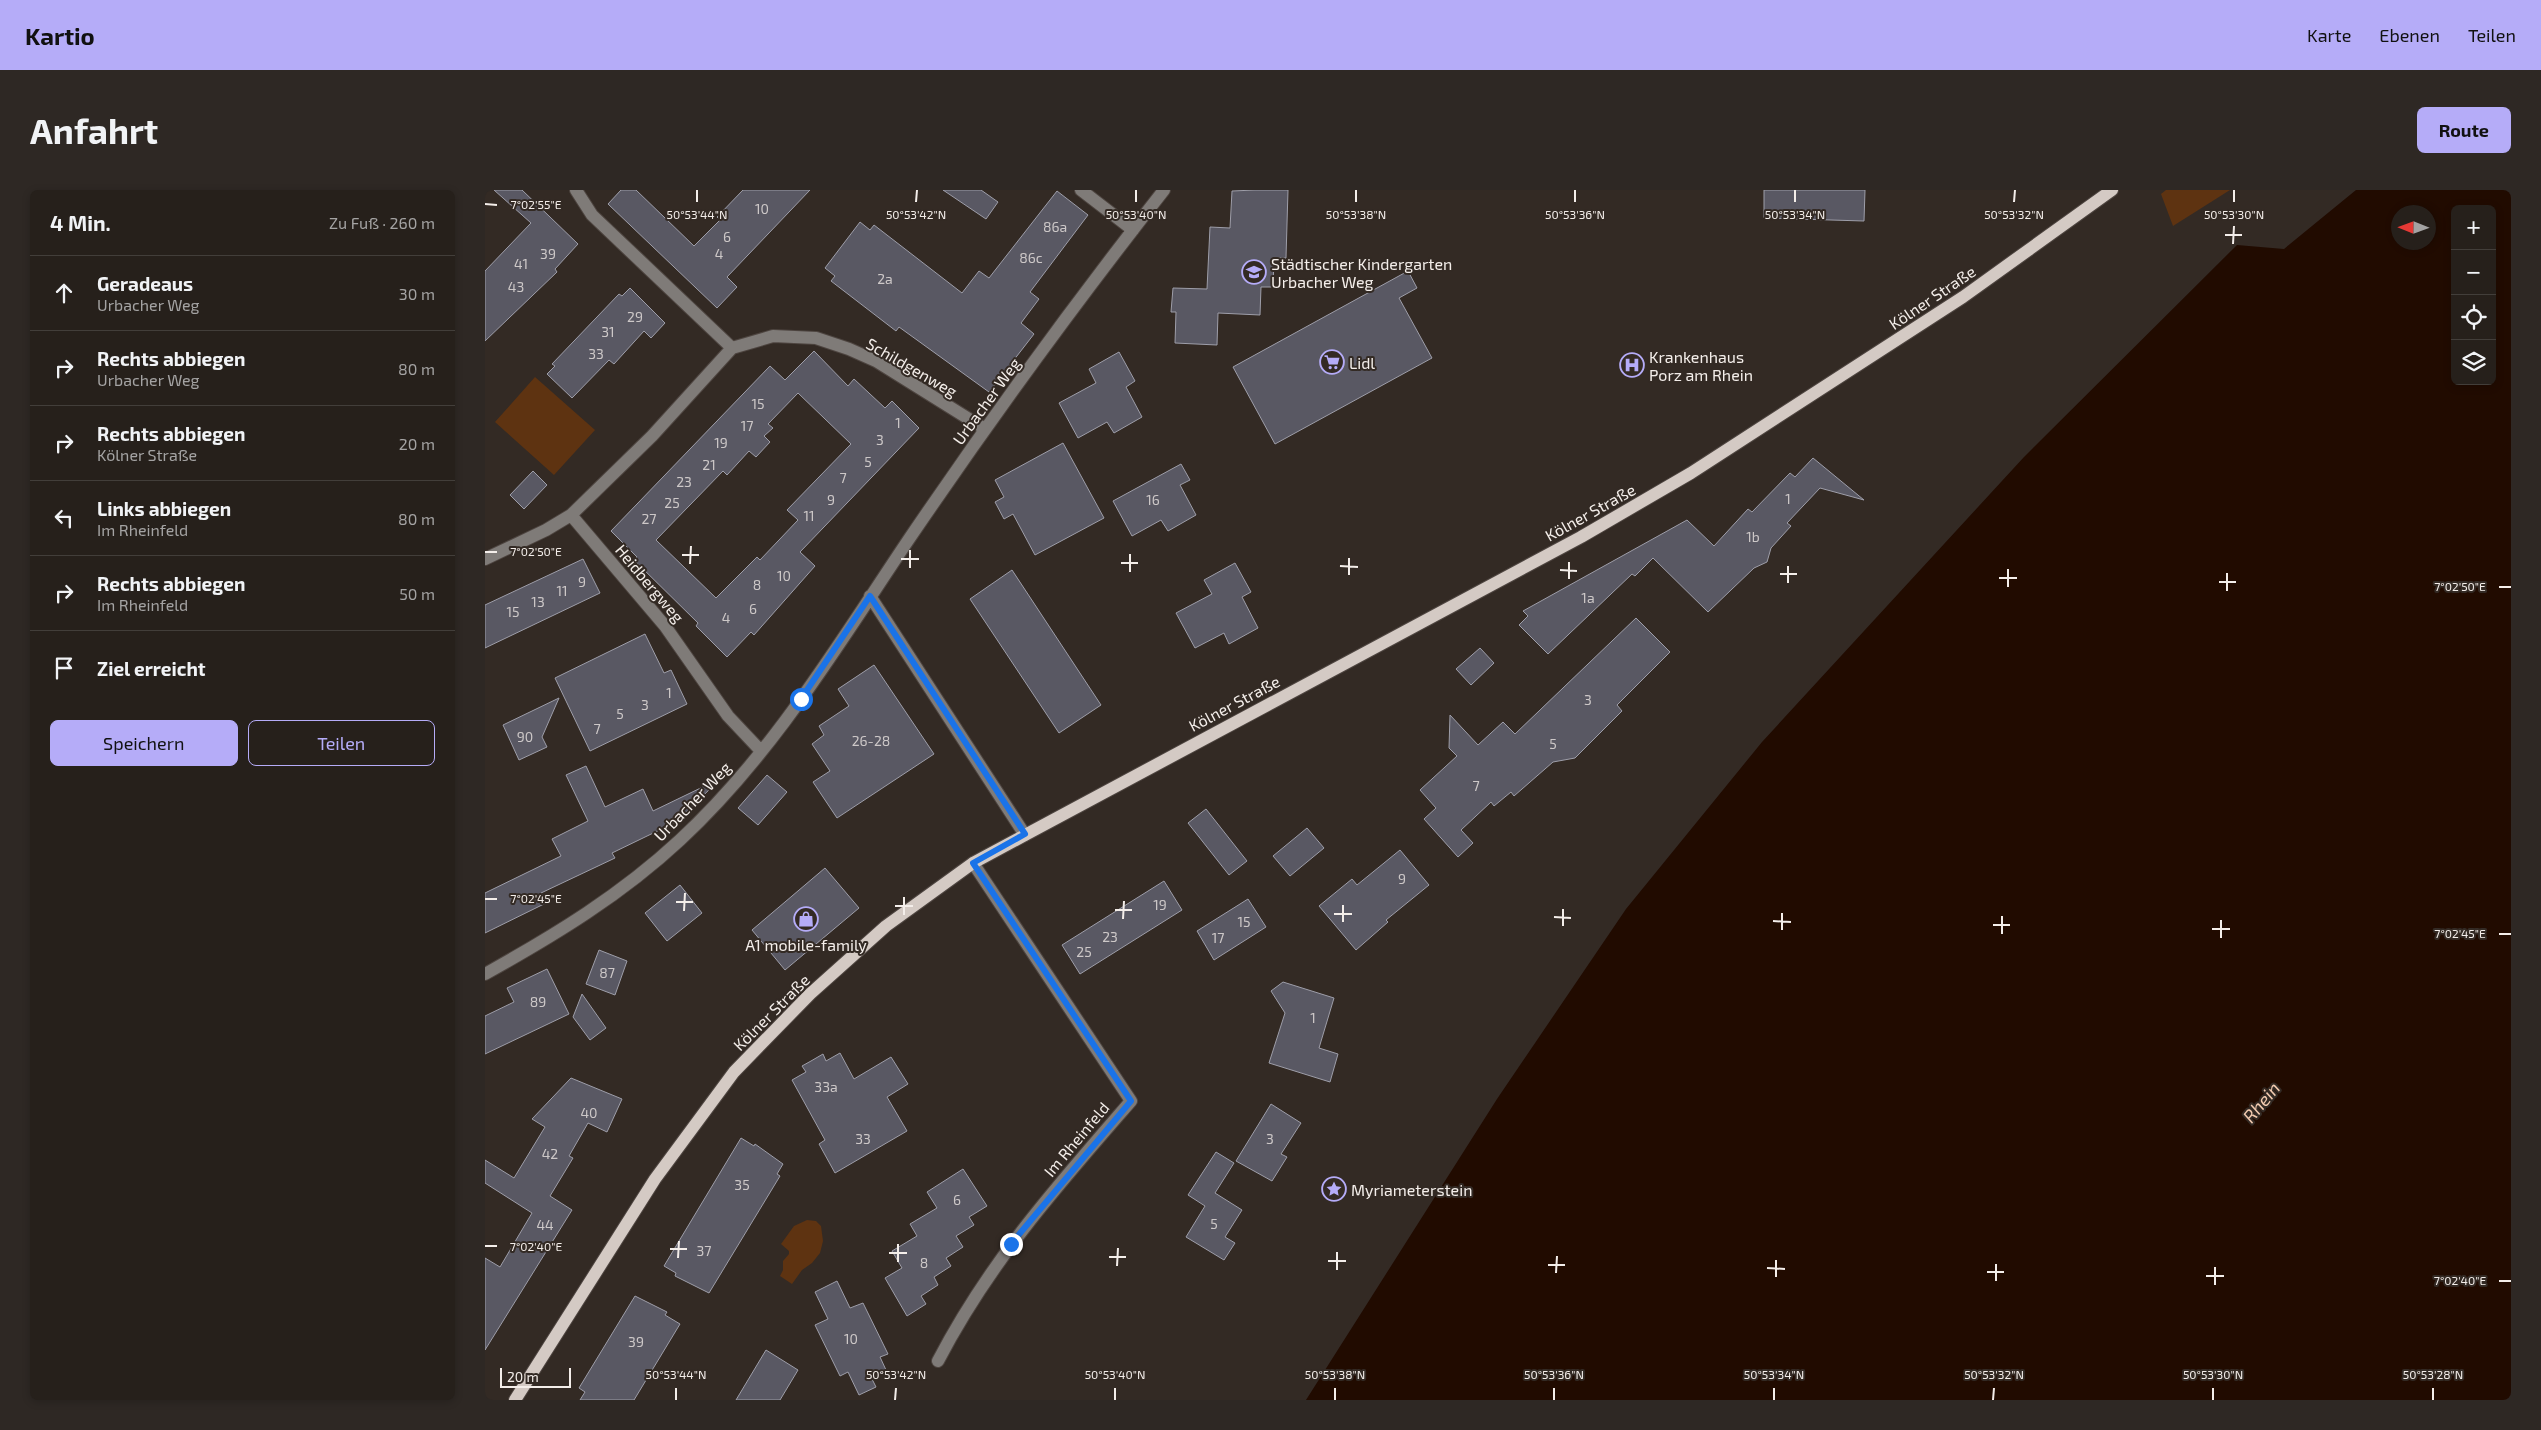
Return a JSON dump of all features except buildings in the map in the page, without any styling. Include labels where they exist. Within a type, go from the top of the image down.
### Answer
[{"type":"main road","name":"Kölner Straße","points":[[515,1400],[655,1179],[734,1072],[810,994],[886,926],[973,863],[1581,537],[1691,473],[1963,297],[2112,190]]},
{"type":"street","points":[[485,559],[546,530],[571,515],[652,436],[732,348],[593,215],[576,190]]},
{"type":"street","points":[[1081,190],[1133,230]]},
{"type":"street","name":"Urbacher Weg","points":[[485,974],[581,919],[630,884],[681,839],[761,751],[801,699],[985,429],[1164,190]]},
{"type":"street","name":"Schildgenweg","points":[[732,348],[773,336],[816,338],[876,362],[985,429]]},
{"type":"street","name":"Heidbergweg","points":[[571,515],[665,626],[728,716],[761,751]]},
{"type":"street","points":[[870,596],[1025,834]]},
{"type":"street","name":"Im Rheinfeld","points":[[939,1361],[961,1317],[1011,1244],[1131,1101],[973,863]]},
{"type":"shaded area","points":[[2166,190],[2230,190],[2173,226],[2161,194]]},
{"type":"shaded area","points":[[535,377],[595,430],[554,475],[495,422]]},
{"type":"shaded area","points":[[807,1220],[816,1221],[821,1226],[823,1241],[820,1253],[812,1263],[802,1270],[792,1284],[780,1276],[783,1270],[783,1261],[789,1254],[789,1251],[781,1244],[794,1226]]},
{"type":"water","name":"Rhein","points":[[2356,190],[2511,190],[2511,1400],[1306,1400],[1497,1099],[1626,909],[1762,742],[2024,457],[2237,245],[2284,249]]},
{"type":"place","name":"Städtischer Kindergarten Urbacher Weg","points":[[1254,272]]},
{"type":"place","name":"Lidl","points":[[1332,362]]},
{"type":"place","name":"Krankenhaus Porz am Rhein","points":[[1632,365]]},
{"type":"place","name":"A1 mobile-family","points":[[806,919]]},
{"type":"place","name":"Myriameterstein","points":[[1334,1189]]},
{"type":"route","points":[[801,699],[870,596],[1025,834],[973,863],[1131,1101],[1011,1244]]}]
